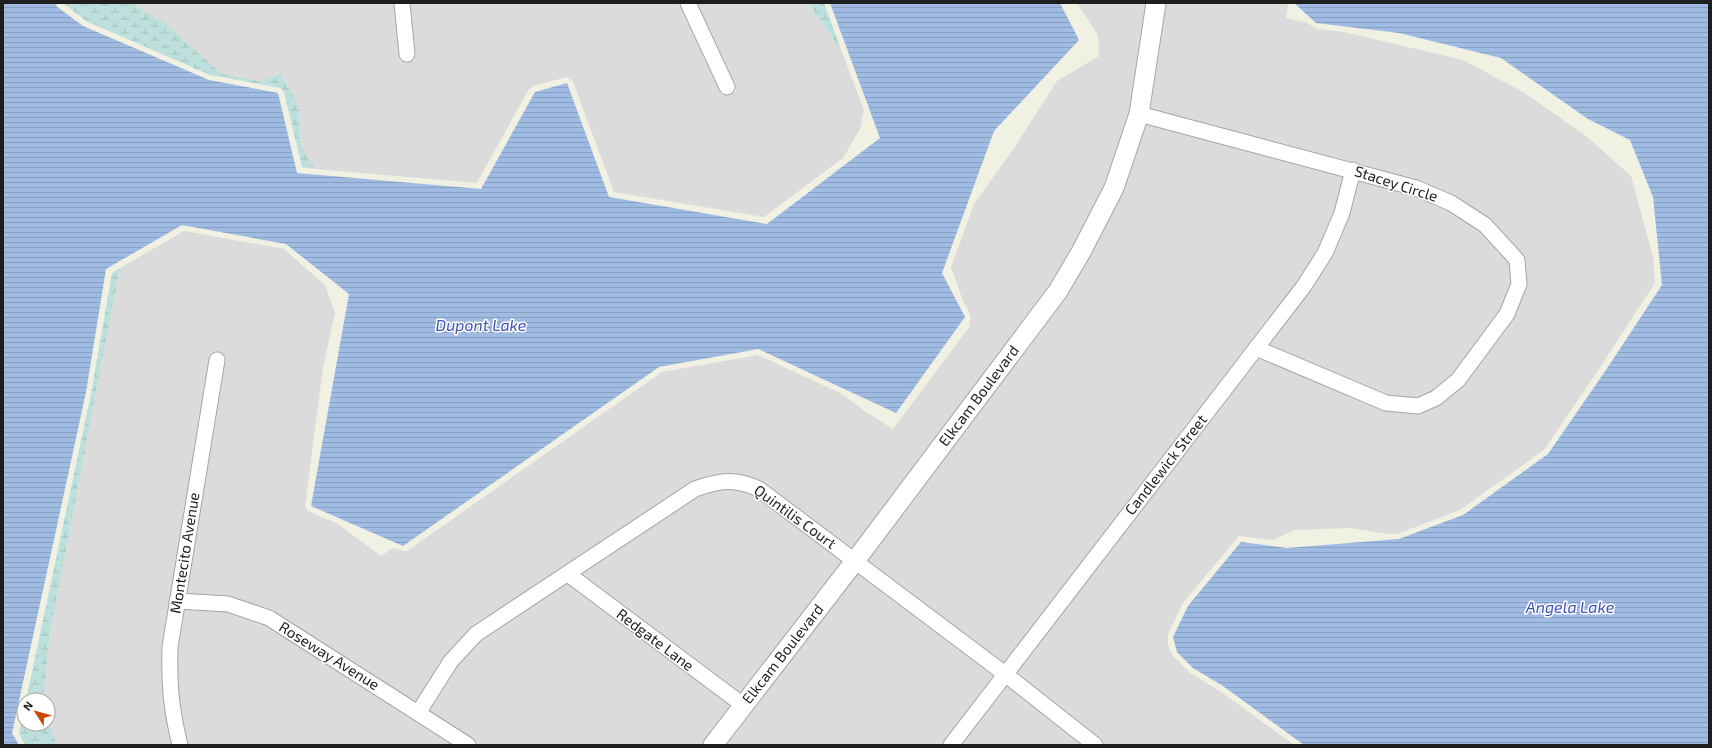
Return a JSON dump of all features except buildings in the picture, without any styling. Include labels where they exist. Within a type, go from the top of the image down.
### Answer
[{"type":"street","points":[[402,3],[407,54]]},
{"type":"street","points":[[688,3],[727,87]]},
{"type":"street","name":"Elkcam Boulevard","points":[[713,745],[855,561],[1058,291],[1081,252],[1114,188],[1138,114],[1156,3]]},
{"type":"street","name":"Stacey Circle","points":[[1138,114],[1416,188],[1451,203],[1485,225],[1517,260],[1519,284],[1507,314],[1458,380],[1436,398],[1418,406],[1386,403],[1256,348]]},
{"type":"street","name":"Candlewick Street","points":[[951,745],[1304,286],[1324,253],[1342,213],[1353,170]]},
{"type":"street","name":"Montecito Avenue","points":[[180,745],[173,716],[169,682],[170,647],[216,360]]},
{"type":"street","name":"Quintilis Court","points":[[418,713],[451,661],[476,634],[696,489],[714,482],[743,482],[759,489],[1005,674],[1095,745]]},
{"type":"street","name":"Redgate Lane","points":[[568,574],[743,705]]},
{"type":"street","name":"Roseway Avenue","points":[[177,601],[228,604],[269,618],[468,745]]},
{"type":"shaded area","points":[[135,3],[395,3],[401,61],[415,61],[409,3],[680,3],[724,96],[737,91],[695,3],[808,3],[842,52],[864,110],[860,129],[843,158],[764,217],[614,192],[573,82],[567,77],[533,86],[529,89],[477,183],[315,169],[301,146],[299,105],[282,75],[260,81],[222,74],[164,23],[139,8]]},
{"type":"shaded area","points":[[1077,3],[1149,3],[1132,111],[1107,185],[1052,287],[853,552],[761,483],[743,475],[711,475],[691,483],[471,628],[444,657],[415,703],[271,612],[185,594],[224,356],[211,352],[170,594],[163,646],[162,681],[166,717],[173,745],[57,745],[53,732],[56,732],[56,692],[44,692],[44,690],[50,634],[120,268],[184,231],[284,249],[325,285],[335,313],[323,368],[305,506],[308,511],[338,524],[381,556],[393,548],[407,551],[662,372],[758,355],[842,394],[866,412],[893,429],[970,326],[969,322],[971,317],[962,298],[951,267],[974,204],[1016,145],[1057,81],[1099,56],[1098,35]]},
{"type":"shaded area","points":[[1163,3],[1286,3],[1288,6],[1286,18],[1308,23],[1316,29],[1344,32],[1463,60],[1523,92],[1585,135],[1631,176],[1653,257],[1655,283],[1544,450],[1460,510],[1397,534],[1351,528],[1295,530],[1272,540],[1239,536],[1183,603],[1168,634],[1168,646],[1173,656],[1190,673],[1220,691],[1294,745],[1106,745],[1015,674],[1259,356],[1419,413],[1422,412],[1441,403],[1464,385],[1513,318],[1525,287],[1524,261],[1417,181],[1348,161],[1147,109]]},
{"type":"shaded area","points":[[1143,122],[1345,174],[1335,210],[1318,250],[1298,282],[1253,340],[1251,339],[1250,344],[1003,665],[865,561],[1064,295]]},
{"type":"shaded area","points":[[1359,178],[1414,194],[1448,209],[1481,230],[1510,262],[1511,282],[1501,310],[1452,375],[1432,392],[1416,399],[1387,396],[1267,345],[1310,290],[1331,257]]},
{"type":"shaded area","points":[[716,488],[743,489],[756,495],[845,562],[741,696],[580,575],[699,495]]},
{"type":"shaded area","points":[[857,571],[995,675],[942,745],[723,745]]},
{"type":"shaded area","points":[[568,582],[733,706],[704,745],[480,745],[428,711],[456,666],[481,639]]},
{"type":"shaded area","points":[[183,608],[227,610],[266,624],[455,745],[187,745],[180,716],[176,682],[177,648]]},
{"type":"shaded area","points":[[1007,684],[1085,745],[960,745]]},
{"type":"green space","points":[[63,3],[135,3],[139,8],[164,22],[222,74],[260,81],[281,74],[299,105],[301,146],[315,169],[302,167],[284,92],[281,88],[210,75],[86,21]]},
{"type":"green space","points":[[808,3],[824,3],[842,52]]},
{"type":"green space","points":[[120,268],[50,634],[44,692],[28,692],[91,394],[112,273]]},
{"type":"green space","points":[[53,732],[57,745],[25,745],[19,733]]},
{"type":"water","name":"Dupont Lake","points":[[3,3],[57,3],[56,6],[83,26],[209,80],[278,93],[297,173],[481,189],[535,92],[567,83],[609,197],[767,224],[880,138],[830,3],[1060,3],[1079,40],[994,131],[942,273],[965,317],[896,413],[758,349],[659,367],[403,546],[311,506],[349,294],[286,244],[182,225],[106,269],[86,392],[21,692],[16,692],[16,715],[12,733],[19,745],[3,745]]},
{"type":"water","name":"Angela Lake","points":[[1294,3],[1709,3],[1709,745],[1304,745],[1223,686],[1193,668],[1177,652],[1173,637],[1188,606],[1241,542],[1287,548],[1399,539],[1463,515],[1548,454],[1662,285],[1653,197],[1630,140],[1588,119],[1501,58],[1399,33],[1316,23]]}]
